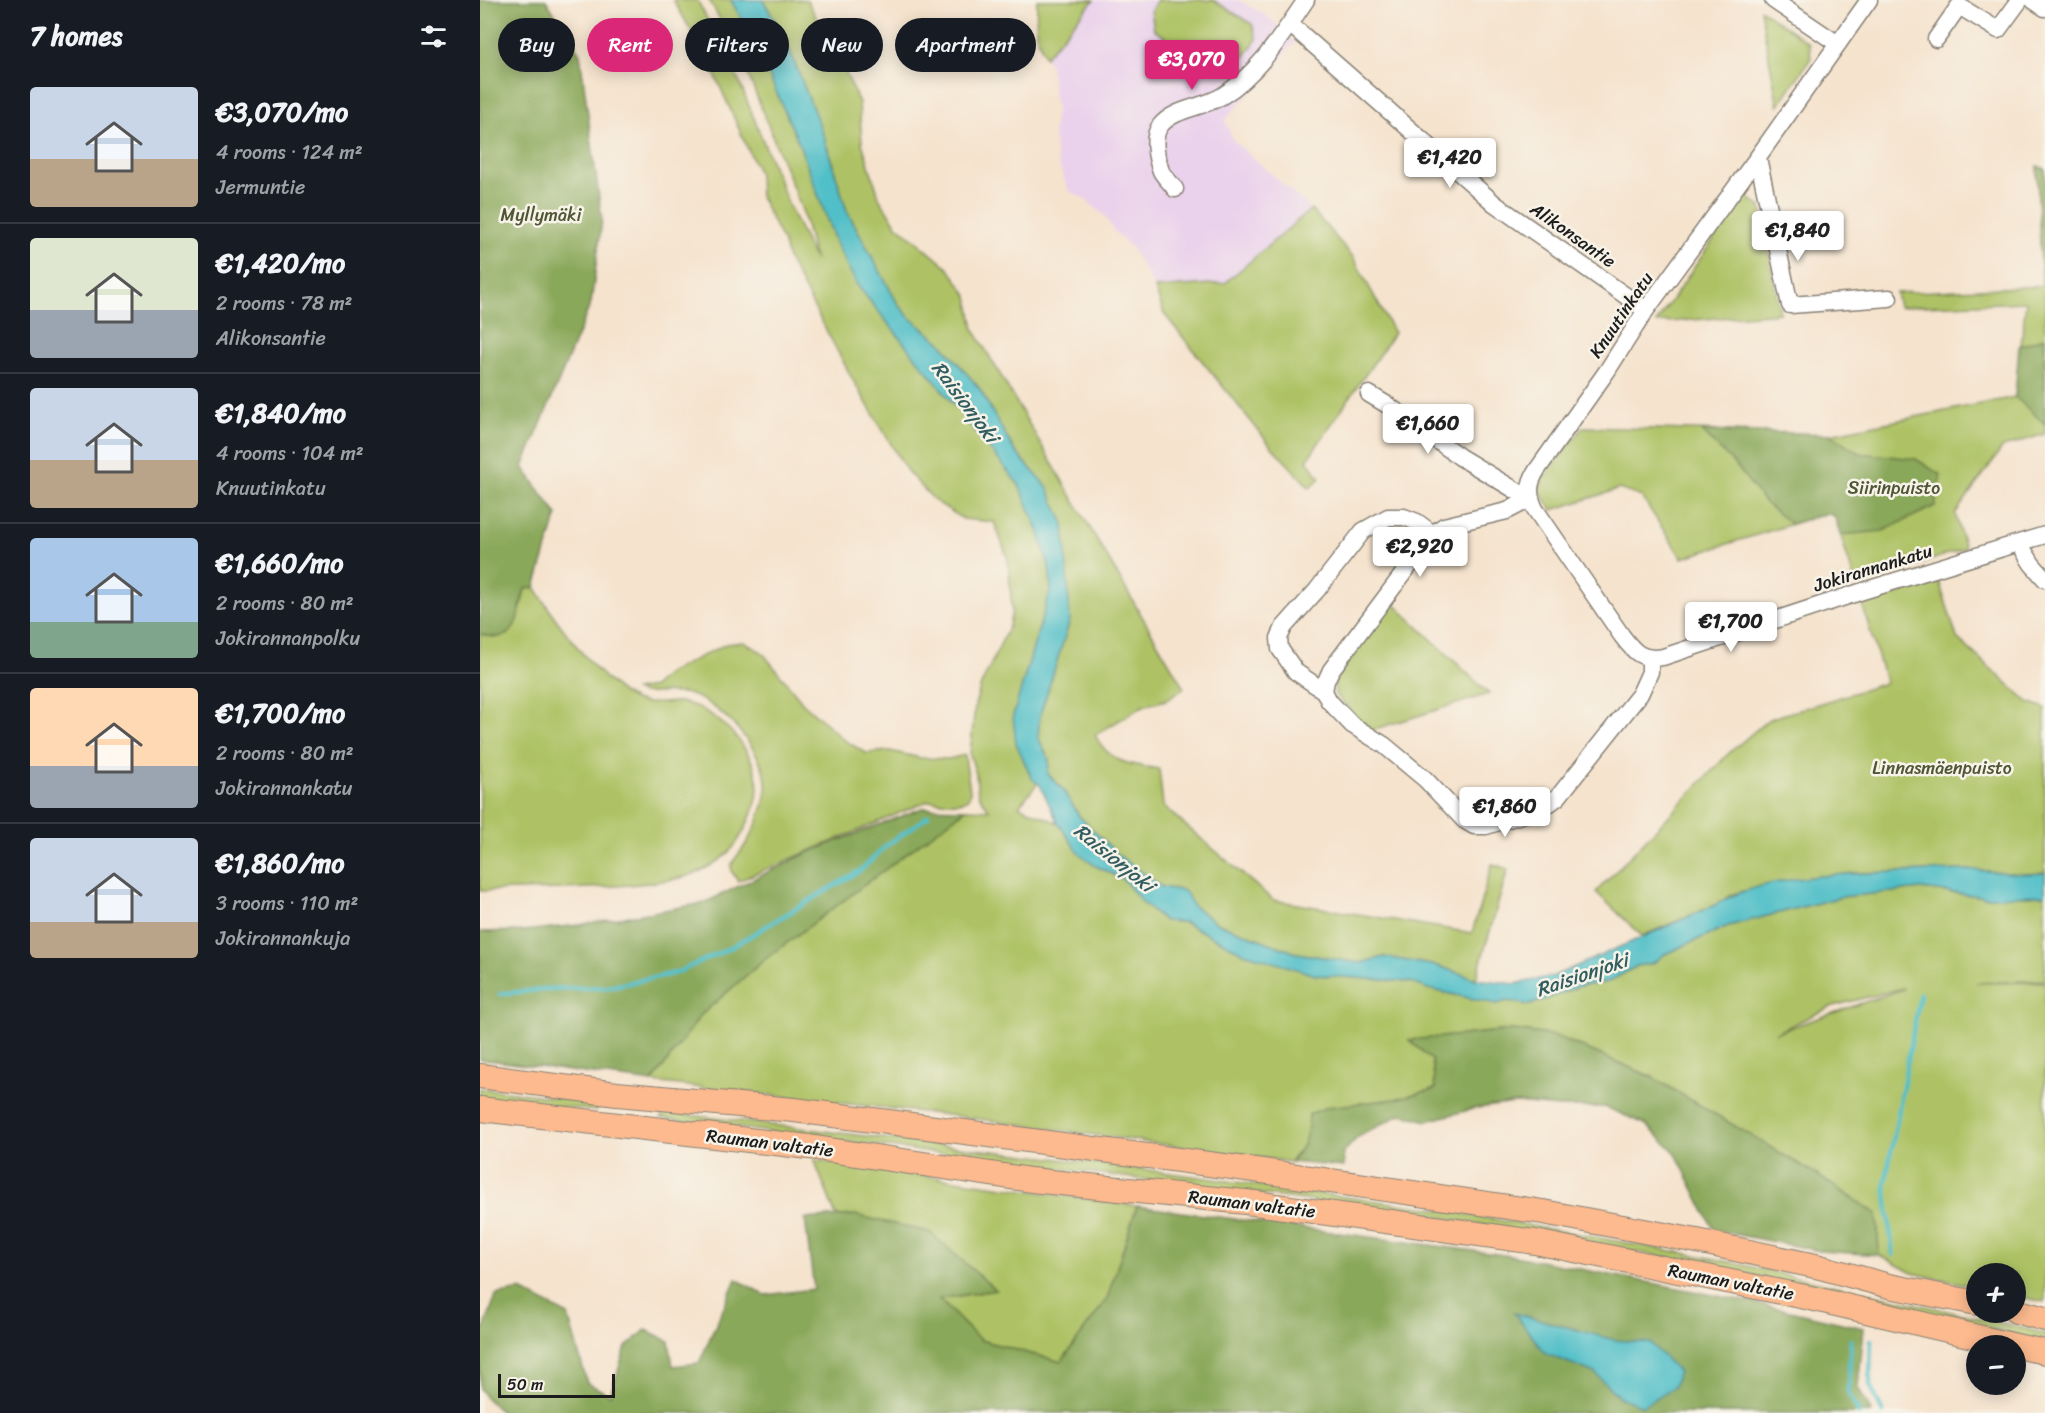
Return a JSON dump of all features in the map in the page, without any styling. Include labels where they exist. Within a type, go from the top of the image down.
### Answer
[{"type":"highway","name":"Rauman valtatie","points":[[480,1077],[617,1094],[794,1110],[1262,1171],[1543,1212],[1697,1241],[1820,1267],[1889,1286],[1966,1301]]},
{"type":"highway","name":"Rauman valtatie","points":[[480,1109],[809,1147],[1031,1180],[1255,1203],[1534,1242],[1815,1299],[1969,1335]]},
{"type":"highway","points":[[2026,1313],[2045,1318]]},
{"type":"highway","name":"Rauman valtatie","points":[[2026,1348],[2045,1352]]},
{"type":"street","points":[[1175,189],[1161,172],[1155,138],[1159,128],[1167,119],[1221,97],[1240,83],[1257,67],[1306,0]]},
{"type":"street","points":[[1773,0],[1838,44]]},
{"type":"street","name":"Knuutinkatu","points":[[1530,499],[1531,479],[1607,371],[1646,310],[1758,158],[1869,0]]},
{"type":"street","points":[[1935,39],[1959,6],[1998,30],[2020,0]]},
{"type":"street","name":"Alikonsantie","points":[[1290,24],[1495,204],[1646,310]]},
{"type":"street","points":[[1758,158],[1790,304],[1889,298]]},
{"type":"street","points":[[1369,394],[1460,457],[1530,499],[1541,519],[1622,636],[1639,655],[1650,660],[1650,672],[1640,694],[1558,797],[1531,812],[1486,826],[1474,826],[1464,820],[1425,779],[1384,745],[1352,725],[1329,701],[1324,692],[1296,672],[1280,649],[1279,638],[1284,627],[1317,590],[1363,531],[1388,517],[1404,517],[1417,522],[1432,534]]},
{"type":"street","points":[[1324,692],[1331,670],[1432,534],[1444,526],[1495,516],[1530,499]]},
{"type":"street","name":"Jokirannankatu","points":[[1650,660],[2045,535]]},
{"type":"street","points":[[2019,543],[2045,579]]},
{"type":"street","points":[[612,1124],[617,1094]]},
{"type":"shaded area","points":[[1037,0],[1238,0],[1267,16],[1295,42],[1225,120],[1233,140],[1311,209],[1353,257],[1394,333],[1307,460],[1220,385],[1164,314],[1155,288],[1131,247],[1114,231],[1104,215],[1085,199],[1069,191],[1057,160],[1053,133],[1056,109],[1050,67],[1036,34]]},
{"type":"green space","name":"Myllymäki","points":[[480,0],[546,0],[557,18],[498,18],[498,72],[575,72],[575,46],[580,54],[602,220],[591,303],[523,467],[557,515],[535,587],[525,589],[514,626],[503,636],[493,637],[480,634]]},
{"type":"green space","points":[[673,0],[697,0],[707,18],[685,18],[685,20]]},
{"type":"green space","points":[[709,0],[731,0],[741,18],[719,18]]},
{"type":"green space","points":[[763,0],[807,0],[817,18],[801,18],[801,72],[845,72],[859,103],[862,143],[880,200],[896,224],[948,268],[968,296],[974,330],[1184,688],[1166,700],[1143,706],[1095,735],[1101,744],[1107,752],[1121,761],[1159,769],[1163,806],[1273,900],[1472,933],[1492,864],[1508,869],[1476,979],[1438,966],[1384,957],[1360,963],[1296,953],[1217,923],[1193,906],[1185,891],[1162,887],[1118,855],[1079,816],[1063,790],[1048,774],[1049,760],[1038,737],[1040,715],[1070,620],[1047,487],[1014,450],[979,388],[941,343],[910,318],[898,304],[847,211],[823,134],[789,49],[789,18],[774,18]]},
{"type":"green space","points":[[1037,0],[1094,0],[1045,57],[1036,34]]},
{"type":"green space","points":[[1157,0],[1213,0],[1252,24],[1257,39],[1236,68],[1217,70],[1154,30],[1151,10]]},
{"type":"green space","points":[[1760,9],[1809,43],[1811,58],[1778,106]]},
{"type":"green space","points":[[714,72],[734,72],[792,213],[815,260],[802,210],[747,72],[767,72],[798,141],[836,243],[1019,485],[1036,524],[1049,565],[1051,588],[1013,717],[1041,779],[1019,806],[1058,823],[1080,853],[1094,865],[1123,879],[1143,903],[1165,921],[1183,922],[1244,953],[1316,975],[1411,982],[1428,989],[1497,1004],[1507,1001],[1530,1005],[1580,986],[1608,982],[1637,966],[1653,963],[1665,954],[1728,926],[1841,897],[1921,889],[1987,897],[2045,895],[2045,980],[1976,983],[2045,982],[2045,1302],[2026,1298],[2026,1263],[1966,1263],[1966,1285],[1912,1273],[1879,1255],[1877,1214],[1814,1173],[1652,1077],[1556,1036],[1513,1030],[1410,1040],[1432,1060],[1435,1089],[1395,1099],[1308,1132],[1304,1145],[1290,1162],[957,1116],[652,1082],[701,1015],[764,960],[966,809],[989,810],[978,794],[976,774],[970,755],[975,705],[981,685],[1009,626],[1012,611],[1008,559],[994,522],[963,519],[935,501],[907,471],[854,382],[788,259],[784,244],[760,196],[759,174]],"holes":[[[1903,988],[1903,989],[1775,1033],[1833,1006]]]},
{"type":"green space","name":"Siirinpuisto","points":[[2037,166],[2045,169],[2045,434],[2003,447],[1955,514],[1965,548],[1923,563],[1855,582],[1835,517],[1828,513],[1682,558],[1642,497],[1619,489],[1552,510],[1539,490],[1544,477],[1583,427],[1830,434],[2015,397],[2026,302],[1899,307],[1896,293],[2042,286]]},
{"type":"green space","points":[[2037,166],[2045,169],[2045,270],[2041,271]]},
{"type":"green space","points":[[1744,195],[1761,207],[1780,313],[1656,323]]},
{"type":"green space","points":[[1311,209],[1353,257],[1394,333],[1307,460],[1320,478],[1310,488],[1271,446],[1164,314],[1155,288],[1225,283]]},
{"type":"green space","points":[[2045,337],[2045,424],[2015,397],[2019,346]]},
{"type":"green space","points":[[1702,431],[1830,434],[1859,453],[1916,459],[1941,475],[1935,506],[1883,531],[1841,535],[1835,517],[1828,513],[1791,524],[1765,503],[1738,468]]},
{"type":"green space","name":"Linnasmäenpuisto","points":[[1939,581],[1957,638],[2028,702],[2045,708],[2045,873],[2025,875],[1972,870],[1853,873],[1770,884],[1733,894],[1715,905],[1642,936],[1596,892],[1729,753],[1769,719],[1886,683],[1862,604]]},
{"type":"green space","points":[[535,587],[582,653],[613,685],[641,702],[677,702],[701,709],[730,730],[745,748],[755,769],[758,791],[756,802],[738,841],[727,854],[716,862],[691,875],[632,885],[480,891],[480,634],[497,638],[518,620],[525,589]]},
{"type":"green space","points":[[1390,600],[1489,694],[1369,731],[1335,694],[1334,681]]},
{"type":"green space","points":[[743,642],[762,652],[803,703],[844,740],[866,753],[890,751],[920,758],[949,759],[965,755],[969,797],[958,802],[928,801],[738,881],[731,866],[755,827],[766,792],[761,763],[753,748],[730,720],[703,700],[673,692],[641,693],[635,690],[653,687],[668,673],[726,644]]},
{"type":"green space","points":[[922,808],[966,809],[764,960],[701,1015],[652,1082],[480,1059],[480,932],[523,931],[579,925],[704,903],[809,852]]},
{"type":"green space","points":[[1513,1030],[1556,1036],[1652,1077],[1814,1173],[1877,1214],[1879,1255],[1820,1251],[1714,1230],[1675,1152],[1645,1124],[1605,1107],[1560,1107],[1516,1103],[1477,1108],[1427,1121],[1401,1114],[1358,1137],[1343,1153],[1344,1167],[1290,1162],[1305,1140],[1309,1114],[1327,1107],[1395,1099],[1435,1089],[1432,1060],[1409,1040]]},
{"type":"green space","points":[[480,1088],[599,1103],[597,1111],[480,1098]]},
{"type":"green space","points":[[662,1112],[1110,1165],[1442,1210],[1711,1258],[1966,1315],[1966,1323],[2001,1323],[2019,1327],[2045,1334],[2045,1342],[2026,1338],[2026,1335],[2014,1335],[1709,1265],[1439,1217],[661,1118]]},
{"type":"green space","points":[[814,1160],[1137,1206],[1107,1299],[1062,1362],[980,1340],[939,1299],[995,1290],[855,1215],[836,1216]]},
{"type":"green space","points":[[1137,1206],[1519,1257],[1754,1303],[1864,1328],[1858,1387],[1872,1413],[502,1413],[480,1389],[480,1340],[496,1295],[521,1290],[568,1315],[587,1383],[610,1395],[626,1347],[646,1330],[669,1341],[673,1366],[699,1363],[736,1279],[765,1295],[814,1289],[805,1219],[855,1215],[929,1232],[996,1290],[939,1299],[980,1340],[1061,1362],[1107,1299]]},
{"type":"water","points":[[731,0],[763,0],[774,18],[741,18]]},
{"type":"water","name":"Raisionjoki","points":[[789,49],[823,134],[847,211],[898,304],[910,318],[941,343],[979,388],[1014,450],[1047,487],[1064,524],[1070,620],[1040,715],[1038,737],[1049,760],[1048,774],[1063,790],[1079,816],[1118,855],[1162,887],[1185,891],[1193,906],[1217,923],[1296,953],[1360,963],[1384,957],[1438,966],[1476,979],[1515,984],[1554,976],[1735,895],[1783,881],[1860,873],[1948,870],[2045,873],[2045,895],[1987,897],[1921,889],[1841,897],[1728,926],[1665,954],[1653,963],[1637,966],[1608,982],[1580,986],[1530,1005],[1507,1001],[1497,1004],[1428,989],[1411,982],[1316,975],[1244,953],[1184,922],[1165,921],[1143,903],[1123,879],[1094,865],[1079,853],[1058,823],[1040,785],[1032,779],[1016,743],[1013,716],[1051,588],[1049,565],[1036,524],[1019,485],[857,285],[836,243],[798,141],[767,72],[789,72]]},
{"type":"water","points":[[1514,1313],[1615,1340],[1650,1343],[1679,1372],[1674,1387],[1643,1406],[1619,1397],[1595,1373],[1546,1354]]},
{"type":"waterway","points":[[500,994],[545,989],[609,987],[676,973],[728,949],[861,870],[887,845],[928,816]]},
{"type":"waterway","points":[[1893,1255],[1885,1185],[1920,994]]},
{"type":"waterway","points":[[1851,1340],[1848,1392],[1859,1413]]},
{"type":"waterway","points":[[1871,1340],[1870,1385],[1883,1413]]}]
